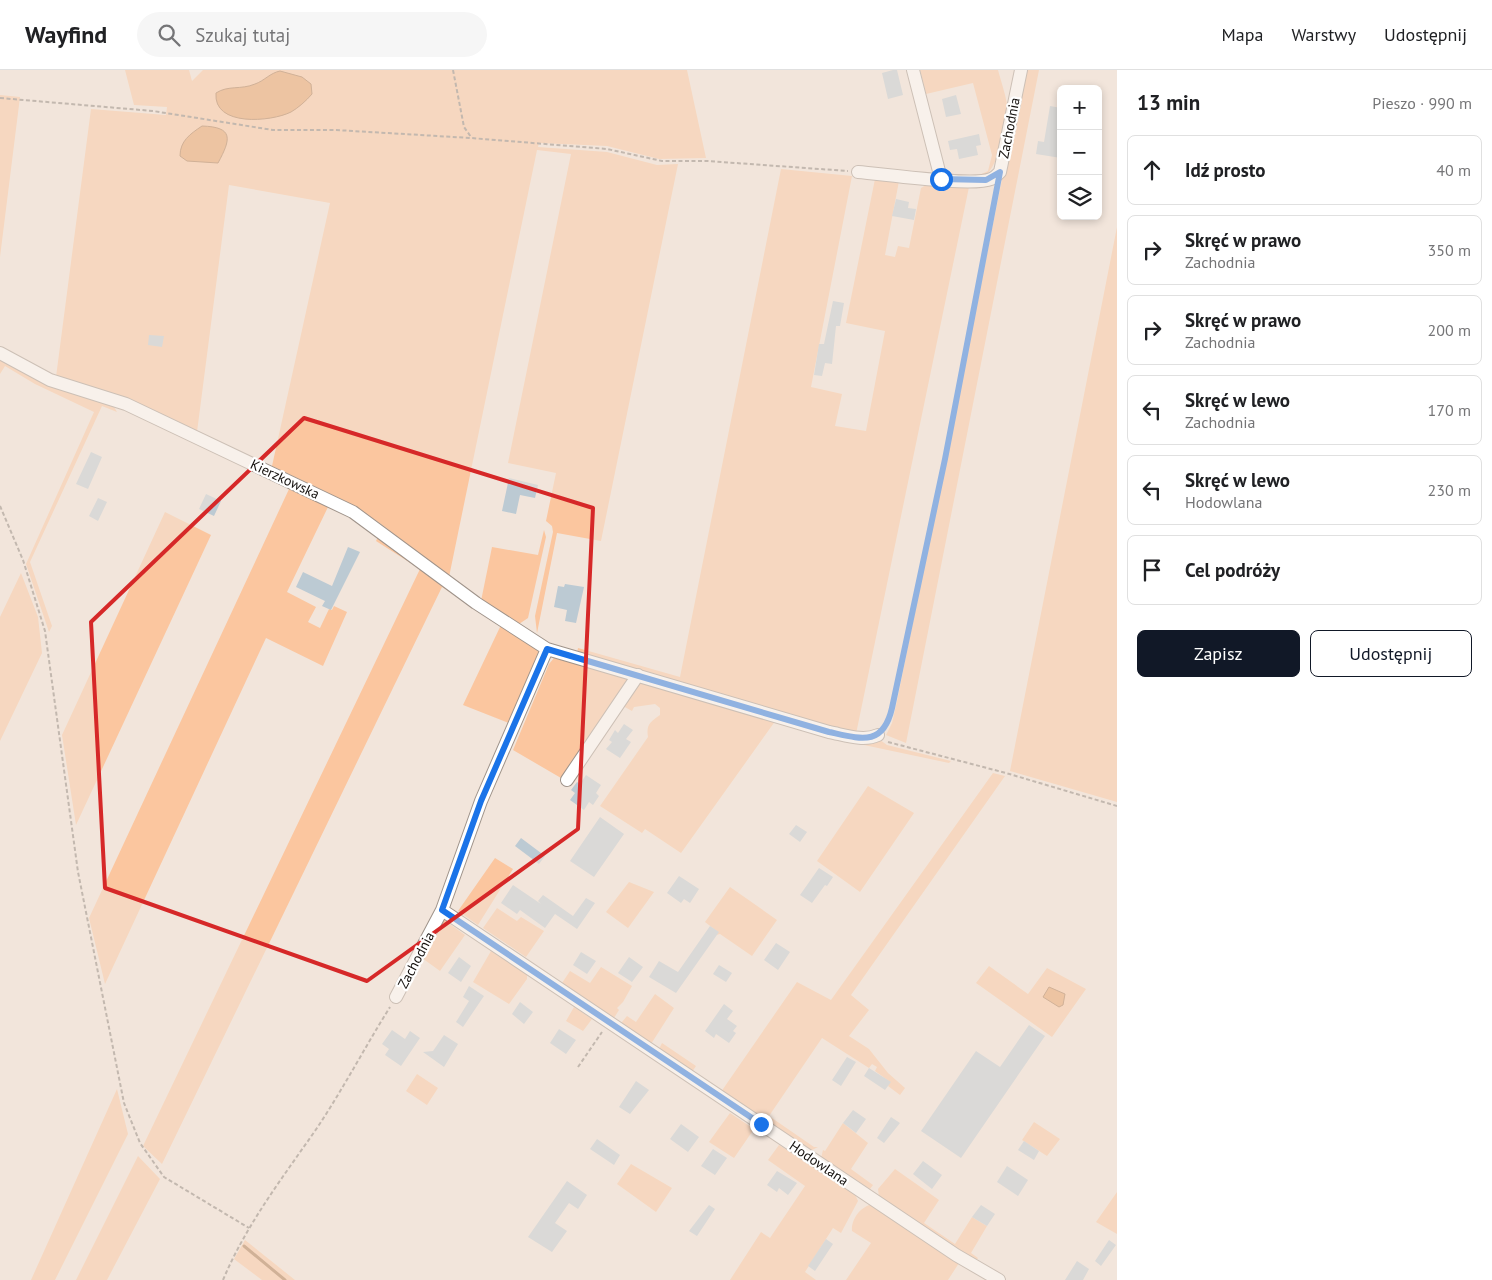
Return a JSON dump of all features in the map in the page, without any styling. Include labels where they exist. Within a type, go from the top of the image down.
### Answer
[{"type":"street","points":[[913,70],[941,179]]},
{"type":"street","name":"Zachodnia","points":[[1000,172],[1020,70]]},
{"type":"street","points":[[858,172],[941,179],[986,180],[1000,172]]},
{"type":"street","name":"Kierzkowska","points":[[0,353],[50,380],[126,404],[353,512],[476,603],[547,649]]},
{"type":"street","points":[[547,649],[829,732],[861,738],[878,735]]},
{"type":"street","name":"Zachodnia","points":[[396,998],[442,910],[481,801],[547,649]]},
{"type":"street","points":[[567,780],[638,675]]},
{"type":"street","name":"Hodowlana","points":[[442,910],[956,1255],[999,1280]]},
{"type":"path","points":[[453,70],[464,127],[471,138]]},
{"type":"path","points":[[0,98],[153,111],[273,130],[336,130],[471,138],[607,149],[662,161],[707,161],[858,172]]},
{"type":"path","name":"Zachodnia","points":[[878,735],[887,725],[892,708],[945,459],[1000,172]]},
{"type":"path","points":[[0,506],[23,560],[45,631],[78,872],[124,1103],[140,1142],[164,1177],[249,1228]]},
{"type":"path","points":[[878,735],[894,744],[1006,773],[1117,806]]},
{"type":"path","name":"Zachodnia","points":[[223,1280],[234,1253],[249,1228],[318,1125],[396,998]]},
{"type":"path","points":[[578,1067],[609,1021]]},
{"type":"highlighted area","points":[[304,418],[593,508],[578,829],[367,981],[105,888],[91,622]]},
{"type":"shaded area","points":[[125,70],[189,70],[192,81],[203,70],[687,70],[706,158],[659,159],[607,146],[539,143],[538,147],[607,152],[657,165],[678,164],[601,541],[557,533],[537,633],[535,616],[553,532],[552,526],[546,521],[556,473],[508,463],[571,154],[537,150],[449,577],[381,524],[349,503],[272,466],[330,203],[229,185],[197,432],[130,399],[56,377],[91,109],[166,115],[167,107],[134,105]]},
{"type":"shaded area","points":[[920,70],[998,70],[1007,104],[1006,122],[1001,145],[993,167],[981,178],[953,177],[946,170],[961,176],[978,175],[988,171],[992,155],[973,83],[926,94]]},
{"type":"shaded area","points":[[1024,70],[1039,70],[906,743],[886,735],[892,723],[897,701]]},
{"type":"shaded area","points":[[280,71],[302,77],[311,84],[312,94],[291,112],[270,118],[245,119],[233,117],[224,112],[218,104],[216,93],[230,88],[250,86]]},
{"type":"shaded area","points":[[0,95],[20,97],[0,257]]},
{"type":"shaded area","points":[[202,126],[220,129],[227,136],[225,147],[218,163],[187,161],[180,156],[184,142]]},
{"type":"shaded area","points":[[781,169],[852,176],[811,387],[842,394],[835,426],[866,431],[885,331],[846,323],[875,179],[899,181],[885,255],[895,257],[898,246],[909,248],[921,188],[926,185],[969,187],[856,734],[577,653],[578,648],[680,677]]},
{"type":"shaded area","points":[[1117,227],[1117,802],[1010,771]]},
{"type":"shaded area","points":[[0,359],[35,379],[113,405],[117,412],[102,406],[30,562],[52,626],[49,632],[26,564],[94,412],[35,384],[5,366],[0,374]]},
{"type":"shaded area","points":[[290,487],[328,507],[287,592],[316,607],[308,622],[320,628],[329,609],[332,610],[334,606],[347,612],[323,666],[266,638],[105,984],[89,918]]},
{"type":"shaded area","points":[[165,512],[211,535],[76,825],[62,735]]},
{"type":"shaded area","points":[[544,530],[546,537],[528,618],[519,624],[481,601],[492,547],[538,555]]},
{"type":"shaded area","points":[[378,537],[537,648],[539,653],[511,724],[463,705],[501,625],[442,587],[162,1164],[143,1146],[420,569],[376,541]]},
{"type":"shaded area","points":[[21,573],[38,617],[42,653],[0,741],[0,617]]},
{"type":"shaded area","points":[[554,658],[631,679],[561,778],[513,750],[549,664]]},
{"type":"shaded area","points":[[640,682],[776,720],[681,853],[645,829],[642,833],[600,806],[648,737],[649,724],[660,715],[660,708],[655,704],[634,707],[632,711],[623,706]]},
{"type":"shaded area","points":[[880,740],[887,745],[951,761],[949,763],[845,741]]},
{"type":"shaded area","points":[[993,773],[1005,776],[851,995],[869,1010],[849,1036],[869,1049],[888,1073],[905,1088],[900,1095],[888,1086],[890,1082],[875,1071],[877,1067],[872,1064],[869,1068],[822,1038],[769,1116],[814,1147],[818,1147],[810,1151],[722,1091],[797,982],[831,1000]]},
{"type":"shaded area","points":[[868,786],[914,813],[860,892],[817,861]]},
{"type":"shaded area","points":[[495,858],[513,869],[478,925],[458,911]]},
{"type":"shaded area","points":[[629,882],[654,892],[628,928],[606,912]]},
{"type":"shaded area","points":[[730,887],[777,920],[752,956],[720,934],[716,935],[718,932],[705,922]]},
{"type":"shaded area","points":[[497,908],[517,921],[521,917],[544,931],[526,957],[483,928]]},
{"type":"shaded area","points":[[444,920],[465,935],[440,971],[422,958]]},
{"type":"shaded area","points":[[491,951],[527,974],[527,979],[509,1004],[473,982]]},
{"type":"shaded area","points":[[989,966],[1028,994],[1047,968],[1086,989],[1052,1037],[976,983]]},
{"type":"shaded area","points":[[601,967],[632,986],[623,1002],[617,1008],[619,1010],[614,1018],[562,983],[570,971],[590,983]]},
{"type":"shaded area","points":[[1049,987],[1065,994],[1063,1005],[1059,1007],[1043,997]]},
{"type":"shaded area","points":[[655,994],[674,1008],[651,1044],[622,1025],[622,1022],[627,1016],[636,1022]]},
{"type":"shaded area","points":[[574,1007],[592,1019],[583,1031],[566,1021]]},
{"type":"shaded area","points":[[662,1043],[696,1066],[692,1072],[659,1049]]},
{"type":"shaded area","points":[[417,1074],[438,1088],[427,1105],[406,1091]]},
{"type":"shaded area","points":[[117,1089],[128,1134],[55,1280],[31,1280]]},
{"type":"shaded area","points":[[730,1113],[754,1129],[734,1158],[709,1142]]},
{"type":"shaded area","points":[[1034,1122],[1060,1139],[1047,1156],[1022,1140]]},
{"type":"shaded area","points":[[843,1123],[868,1143],[851,1169],[873,1185],[870,1189],[821,1158],[823,1150],[825,1151]]},
{"type":"shaded area","points":[[779,1145],[854,1192],[858,1201],[841,1233],[833,1228],[805,1272],[816,1280],[730,1280],[761,1232],[770,1238],[805,1186],[768,1160]]},
{"type":"shaded area","points":[[138,1156],[160,1179],[107,1280],[76,1280]]},
{"type":"shaded area","points":[[631,1164],[672,1188],[656,1212],[617,1184]]},
{"type":"shaded area","points":[[895,1169],[939,1200],[924,1223],[955,1244],[972,1217],[987,1226],[971,1253],[978,1258],[976,1261],[879,1197],[878,1189]]},
{"type":"shaded area","points":[[1117,1192],[1117,1234],[1096,1222]]},
{"type":"shaded area","points":[[873,1204],[959,1263],[948,1280],[846,1280],[871,1243],[852,1231],[853,1222],[861,1210]]},
{"type":"shaded area","points":[[245,1240],[295,1280],[262,1280],[234,1259]]},
{"type":"building","points":[[897,70],[903,95],[888,99],[882,73]]},
{"type":"building","points":[[956,95],[961,114],[946,117],[942,99]]},
{"type":"building","points":[[1050,106],[1057,107],[1057,157],[1036,154],[1038,141],[1044,142]]},
{"type":"building","points":[[979,134],[981,145],[976,146],[978,155],[959,159],[957,149],[950,150],[948,141]]},
{"type":"building","points":[[896,199],[909,202],[908,208],[916,209],[914,220],[892,216]]},
{"type":"building","points":[[833,301],[844,303],[840,326],[836,326],[832,364],[825,363],[822,376],[814,375],[819,344],[824,344]]},
{"type":"building","points":[[149,335],[164,336],[162,347],[148,345]]},
{"type":"building","points":[[91,452],[102,457],[88,489],[76,484]]},
{"type":"building","points":[[509,478],[538,485],[535,498],[520,495],[516,514],[502,511]]},
{"type":"building","points":[[206,494],[221,501],[214,516],[199,509]]},
{"type":"building","points":[[98,498],[107,502],[98,521],[89,516]]},
{"type":"building","points":[[348,547],[360,552],[331,610],[322,606],[325,601],[296,587],[303,572],[332,586]]},
{"type":"building","points":[[565,584],[584,587],[576,623],[565,621],[567,610],[554,607],[558,586],[564,587]]},
{"type":"building","points":[[624,724],[633,730],[626,739],[631,742],[620,758],[606,749],[612,742],[609,740],[615,730],[618,733]]},
{"type":"building","points":[[586,775],[601,785],[596,793],[599,796],[593,805],[589,802],[584,810],[570,800],[575,793],[571,790],[577,782],[580,784]]},
{"type":"building","points":[[600,817],[624,834],[594,877],[570,861]]},
{"type":"building","points":[[796,825],[807,832],[800,842],[789,834]]},
{"type":"building","points":[[521,838],[545,856],[539,864],[515,846]]},
{"type":"building","points":[[819,868],[833,877],[812,903],[800,895]]},
{"type":"building","points":[[679,876],[699,889],[690,903],[684,899],[681,903],[667,893]]},
{"type":"building","points":[[513,885],[541,904],[538,901],[543,895],[573,916],[586,898],[595,903],[577,929],[555,914],[545,928],[520,910],[517,914],[501,903]]},
{"type":"building","points":[[710,926],[719,932],[676,993],[649,977],[659,961],[678,972]]},
{"type":"building","points":[[776,943],[790,952],[778,970],[764,960]]},
{"type":"building","points":[[581,952],[596,961],[587,974],[573,965]]},
{"type":"building","points":[[459,957],[471,966],[461,982],[448,973]]},
{"type":"building","points":[[629,957],[643,967],[632,982],[618,973]]},
{"type":"building","points":[[719,965],[732,973],[726,982],[713,974]]},
{"type":"building","points":[[469,986],[484,996],[463,1027],[456,1022],[469,1001],[463,997]]},
{"type":"building","points":[[520,1002],[533,1012],[524,1024],[512,1014]]},
{"type":"building","points":[[724,1004],[733,1011],[727,1019],[737,1026],[733,1031],[736,1033],[729,1043],[716,1034],[714,1038],[705,1031]]},
{"type":"building","points":[[1029,1025],[1045,1036],[961,1158],[921,1131],[976,1051],[1000,1067]]},
{"type":"building","points":[[559,1029],[576,1040],[566,1054],[550,1043]]},
{"type":"building","points":[[392,1030],[405,1039],[410,1031],[420,1038],[401,1066],[385,1055],[389,1049],[382,1044]]},
{"type":"building","points":[[444,1035],[458,1044],[444,1067],[423,1052],[433,1051]]},
{"type":"building","points":[[847,1057],[856,1062],[841,1086],[832,1080]]},
{"type":"building","points":[[869,1068],[891,1082],[885,1090],[864,1076]]},
{"type":"building","points":[[636,1081],[649,1090],[630,1114],[619,1107]]},
{"type":"building","points":[[853,1110],[866,1119],[856,1133],[843,1123]]},
{"type":"building","points":[[891,1117],[900,1123],[884,1143],[877,1138]]},
{"type":"building","points":[[681,1124],[699,1137],[688,1152],[670,1139]]},
{"type":"building","points":[[597,1139],[620,1155],[614,1165],[590,1149]]},
{"type":"building","points":[[1024,1141],[1039,1151],[1034,1160],[1018,1150]]},
{"type":"building","points":[[713,1149],[727,1158],[715,1175],[701,1166]]},
{"type":"building","points":[[923,1161],[942,1175],[932,1189],[913,1174]]},
{"type":"building","points":[[1007,1166],[1028,1180],[1018,1196],[997,1182]]},
{"type":"building","points":[[777,1171],[797,1183],[788,1195],[779,1188],[777,1192],[767,1185]]},
{"type":"building","points":[[567,1181],[587,1195],[578,1209],[569,1203],[555,1223],[567,1231],[552,1252],[528,1237]]},
{"type":"building","points":[[709,1205],[715,1209],[697,1236],[689,1231]]},
{"type":"building","points":[[981,1205],[995,1214],[987,1226],[972,1217]]},
{"type":"building","points":[[826,1239],[833,1244],[815,1271],[808,1266]]},
{"type":"building","points":[[1109,1240],[1116,1245],[1101,1266],[1095,1261]]},
{"type":"building","points":[[1077,1261],[1089,1269],[1083,1280],[1065,1280]]},
{"type":"waterway","points":[[244,1246],[285,1280]]},
{"type":"route","points":[[761,1124],[442,910],[481,801],[547,649],[709,695],[829,732],[869,738],[882,732],[887,725],[945,459],[1000,172],[991,179],[974,182],[941,179]]}]
